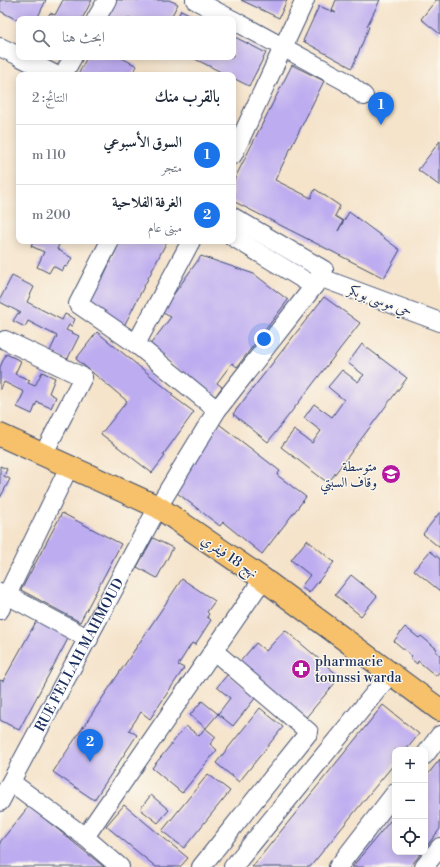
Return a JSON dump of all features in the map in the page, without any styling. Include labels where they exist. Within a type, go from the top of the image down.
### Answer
[{"type":"main road","name":"نهج 18 فيفري","points":[[0,435],[158,507],[263,579],[440,710]]},
{"type":"street","points":[[98,16],[107,0]]},
{"type":"street","points":[[195,0],[225,16]]},
{"type":"street","points":[[236,148],[305,0]]},
{"type":"street","points":[[236,22],[283,46],[345,81],[364,96]]},
{"type":"street","points":[[0,47],[16,55]]},
{"type":"street","points":[[26,60],[50,72]]},
{"type":"street","points":[[65,72],[71,60]]},
{"type":"street","points":[[236,219],[319,278]]},
{"type":"street","points":[[236,237],[319,278]]},
{"type":"street","points":[[108,244],[78,304],[136,344],[217,410]]},
{"type":"street","points":[[136,344],[189,244]]},
{"type":"street","name":"حي موسى بوبكر","points":[[319,278],[440,322]]},
{"type":"street","name":"RUE FELLAH MAHMOUD","points":[[0,802],[89,639],[158,507],[217,410],[319,278]]},
{"type":"street","points":[[5,340],[83,377],[43,455]]},
{"type":"street","points":[[69,467],[2,599],[89,639]]},
{"type":"street","points":[[85,838],[263,579]]},
{"type":"street","points":[[201,867],[309,732],[214,652]]},
{"type":"street","points":[[233,867],[391,673]]},
{"type":"street","points":[[428,751],[440,735]]},
{"type":"street","points":[[11,782],[85,838],[120,867]]},
{"type":"street","points":[[338,867],[392,797]]},
{"type":"street","points":[[424,867],[440,847]]},
{"type":"building","points":[[0,0],[46,0],[38,16],[16,16],[16,19],[0,11]]},
{"type":"building","points":[[63,0],[92,0],[84,16],[48,16],[50,13],[55,15]]},
{"type":"building","points":[[116,0],[169,0],[178,4],[172,16],[108,16]]},
{"type":"building","points":[[241,0],[287,0],[279,18]]},
{"type":"building","points":[[336,0],[380,0],[367,26],[369,27],[352,68],[303,41],[319,6],[336,13],[332,10]]},
{"type":"building","points":[[436,0],[440,0],[440,34],[421,19]]},
{"type":"building","points":[[181,10],[193,16],[178,16]]},
{"type":"building","points":[[236,38],[266,53],[249,86],[236,80],[236,72],[221,72],[197,60],[236,60]]},
{"type":"building","points":[[86,60],[126,60],[137,66],[134,72],[80,72]]},
{"type":"building","points":[[292,65],[324,81],[275,180],[311,198],[315,189],[340,206],[335,216],[343,221],[338,231],[349,212],[400,250],[384,278],[236,203],[236,176]]},
{"type":"building","points":[[440,141],[440,186],[418,170]]},
{"type":"building","points":[[32,244],[60,244],[57,249],[72,258],[67,267],[65,266],[62,271],[53,266],[49,273],[37,267],[44,252],[31,246]]},
{"type":"building","points":[[114,244],[165,244],[124,326],[86,307],[115,252],[111,250]]},
{"type":"building","points":[[201,256],[254,274],[288,300],[237,367],[232,363],[217,383],[222,387],[215,397],[149,346],[171,317],[161,312]]},
{"type":"building","points":[[12,276],[34,287],[27,302],[62,320],[65,314],[75,319],[72,326],[69,325],[66,330],[79,336],[67,360],[50,351],[57,336],[28,321],[25,327],[13,321],[18,313],[21,313],[0,302],[0,299]]},
{"type":"building","points":[[324,297],[360,323],[268,442],[233,414]]},
{"type":"building","points":[[97,332],[173,394],[171,395],[194,412],[152,473],[101,434],[127,401],[76,359]]},
{"type":"building","points":[[362,344],[407,378],[328,483],[281,447],[294,430],[312,443],[321,431],[304,418],[314,404],[332,417],[344,400],[328,387],[342,370],[358,382],[364,375],[348,363]]},
{"type":"building","points":[[6,354],[21,361],[15,374],[30,380],[28,383],[35,386],[42,372],[55,378],[49,393],[56,397],[51,408],[37,402],[32,414],[17,407],[24,392],[4,382],[0,390],[0,367]]},
{"type":"building","points":[[219,424],[280,471],[277,475],[306,497],[262,554],[223,522],[220,526],[172,489],[184,470]]},
{"type":"building","points":[[0,466],[7,469],[4,476],[10,479],[0,498]]},
{"type":"building","points":[[440,512],[440,548],[423,534]]},
{"type":"building","points":[[62,513],[121,544],[80,622],[21,590]]},
{"type":"building","points":[[153,538],[173,548],[157,578],[137,567]]},
{"type":"building","points":[[307,540],[334,562],[309,593],[301,587],[310,575],[291,560]]},
{"type":"building","points":[[430,551],[440,559],[440,591],[414,570]]},
{"type":"building","points":[[351,575],[377,596],[361,616],[335,595]]},
{"type":"building","points":[[182,579],[215,601],[207,612],[209,614],[207,617],[211,620],[195,645],[192,643],[178,665],[184,668],[150,719],[141,712],[129,730],[137,735],[94,800],[53,772]]},
{"type":"building","points":[[37,620],[69,637],[19,730],[0,720],[0,680],[3,681]]},
{"type":"building","points":[[405,627],[419,638],[421,636],[437,649],[435,651],[440,655],[440,671],[436,676],[418,661],[417,664],[410,658],[412,656],[394,641]]},
{"type":"building","points":[[285,630],[340,677],[303,721],[238,664],[256,643],[266,651]]},
{"type":"building","points":[[228,674],[256,697],[233,726],[218,714],[230,698],[217,687]]},
{"type":"building","points":[[202,701],[218,714],[206,728],[190,715]]},
{"type":"building","points":[[383,705],[419,734],[408,747],[392,747],[392,767],[310,867],[252,867]]},
{"type":"building","points":[[260,708],[283,727],[239,782],[216,763]]},
{"type":"building","points":[[186,726],[199,736],[205,728],[216,737],[210,744],[217,750],[182,793],[152,768]]},
{"type":"building","points":[[440,759],[440,829],[428,844],[428,783],[428,774]]},
{"type":"building","points":[[208,774],[230,791],[184,848],[162,831]]},
{"type":"building","points":[[151,795],[169,810],[158,823],[140,809]]},
{"type":"building","points":[[124,805],[188,858],[180,867],[156,867],[106,826]]},
{"type":"building","points":[[29,806],[104,867],[0,867],[0,842]]},
{"type":"building","points":[[392,819],[392,855],[420,855],[410,867],[352,867]]},
{"type":"place","name":"السوق الأسبوعي","points":[[381,125]]},
{"type":"place","name":"متوسطة وقاف السبتي","points":[[391,474]]},
{"type":"place","name":"pharmacie tounssi warda","points":[[301,669]]},
{"type":"place","name":"الغرفة الفلاحية","points":[[90,762]]}]
